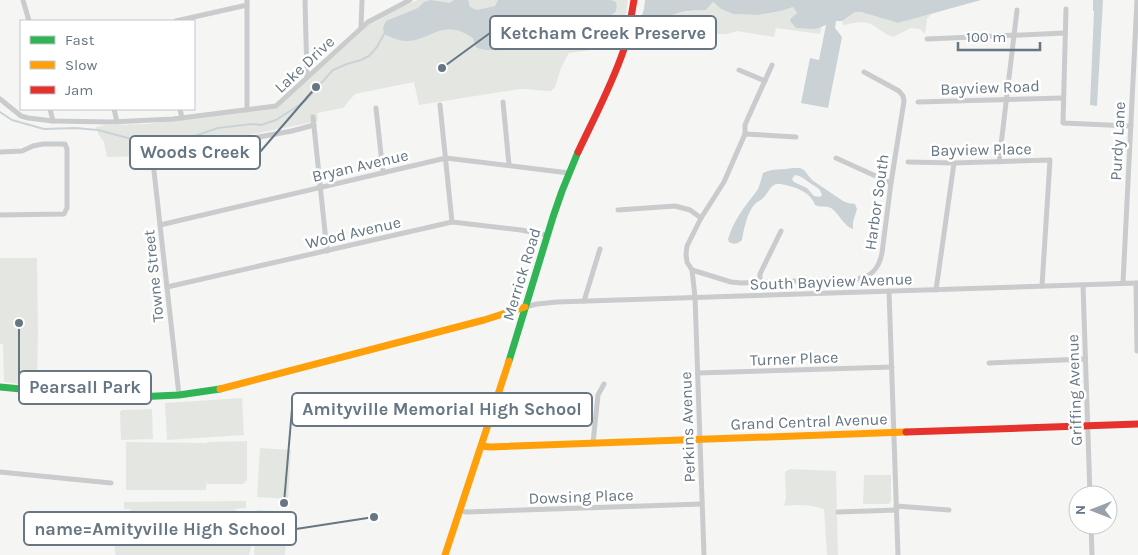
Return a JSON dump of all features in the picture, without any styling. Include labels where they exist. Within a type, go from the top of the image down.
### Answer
[{"type":"main road","name":"Merrick Road","points":[[444,555],[461,512],[547,235],[569,173],[620,59],[629,29],[634,2]]},
{"type":"main road","points":[[0,387],[115,398],[179,395],[212,391],[476,322],[525,307]]},
{"type":"main road","name":"Grand Central Avenue","points":[[482,446],[1138,424]]},
{"type":"street","points":[[23,0],[28,20]]},
{"type":"street","points":[[305,0],[307,77]]},
{"type":"street","points":[[361,28],[362,0]]},
{"type":"street","name":"Lake Drive","points":[[0,98],[21,116],[53,121],[117,122],[182,118],[276,106],[368,22],[410,0]]},
{"type":"street","name":"Purdy Lane","points":[[1123,283],[1137,0]]},
{"type":"street","points":[[180,20],[247,2],[247,110]]},
{"type":"street","points":[[1066,9],[1063,122],[1130,126]]},
{"type":"street","points":[[999,162],[1017,10]]},
{"type":"street","points":[[927,38],[1065,33]]},
{"type":"street","name":"Perkins Avenue","points":[[704,555],[695,297],[692,270],[686,254],[687,246],[701,218],[724,182],[745,134],[745,125],[772,65]]},
{"type":"street","points":[[739,70],[765,81]]},
{"type":"street","name":"Harbor South","points":[[692,270],[731,282],[760,283],[857,279],[864,278],[872,273],[877,267],[882,253],[890,183],[904,101],[899,91],[864,72]]},
{"type":"street","name":"Bayview Road","points":[[918,102],[1063,98]]},
{"type":"street","points":[[503,102],[509,165]]},
{"type":"street","points":[[440,105],[452,222]]},
{"type":"street","points":[[376,108],[383,173]]},
{"type":"street","points":[[50,110],[53,121]]},
{"type":"street","points":[[114,110],[117,122]]},
{"type":"street","points":[[180,110],[182,118]]},
{"type":"street","points":[[314,117],[327,250]]},
{"type":"street","points":[[188,148],[204,148],[314,125]]},
{"type":"street","points":[[745,134],[796,137]]},
{"type":"street","points":[[0,152],[22,151],[43,144],[65,144],[67,150],[67,208],[64,214],[0,215]]},
{"type":"street","name":"Towne Street","points":[[152,153],[179,395]]},
{"type":"street","name":"Bryan Avenue","points":[[160,224],[446,158],[569,173]]},
{"type":"street","points":[[836,158],[890,183]]},
{"type":"street","name":"Bayview Place","points":[[908,162],[954,163],[1050,160],[1042,286]]},
{"type":"street","points":[[936,290],[954,163]]},
{"type":"street","points":[[618,210],[676,206],[690,210],[701,218]]},
{"type":"street","name":"Wood Avenue","points":[[167,287],[452,222],[547,235]]},
{"type":"street","points":[[760,283],[760,274],[781,230]]},
{"type":"street","points":[[584,301],[600,249]]},
{"type":"street","points":[[1137,283],[1137,351]]},
{"type":"street","name":"South Bayview Avenue","points":[[525,307],[538,304],[584,301],[1137,283]]},
{"type":"street","name":"Griffing Avenue","points":[[1083,285],[1090,485]]},
{"type":"street","points":[[889,291],[898,555]]},
{"type":"street","points":[[989,364],[1086,359]]},
{"type":"street","name":"Turner Place","points":[[698,373],[892,367]]},
{"type":"street","points":[[593,443],[598,395],[604,384]]},
{"type":"street","points":[[0,472],[111,483]]},
{"type":"street","name":"Dowsing Place","points":[[461,512],[702,504]]},
{"type":"street","points":[[838,512],[896,508],[949,510]]},
{"type":"street","points":[[1091,535],[1092,555]]},
{"type":"shaded area","points":[[418,0],[628,0],[621,46],[569,53],[561,68],[555,87],[551,91],[520,89],[419,105],[414,82],[355,94],[343,108],[317,113],[318,121],[180,149],[169,149],[158,156],[107,157],[104,142],[96,127],[146,124],[278,107],[371,22]]},
{"type":"shaded area","points":[[431,0],[450,3],[454,0],[468,0],[470,7],[477,10],[495,6],[498,0],[611,0],[616,2],[617,7],[613,14],[576,28],[567,28],[554,24],[535,28],[525,25],[518,26],[511,31],[505,44],[499,50],[483,50],[478,48],[473,38],[463,32],[449,29],[413,41],[400,40],[384,34],[383,28],[386,21],[418,8],[424,2]]},
{"type":"shaded area","points":[[645,0],[981,0],[898,23],[861,12],[855,12],[842,21],[836,21],[835,28],[842,37],[828,108],[801,103],[810,58],[819,60],[826,25],[816,29],[796,28],[790,21],[797,13],[793,7],[758,15],[733,14],[721,9],[713,2],[706,10],[681,12],[661,22],[654,23],[641,19]]},
{"type":"shaded area","points":[[1093,0],[1103,0],[1097,106],[1090,105]]},
{"type":"shaded area","points":[[713,2],[721,9],[734,14],[758,15],[793,7],[797,13],[791,18],[816,29],[822,26],[820,34],[776,28],[774,37],[737,31],[727,34],[716,34],[702,30],[696,35],[688,35],[669,30],[651,41],[639,35],[641,19],[652,24],[680,12],[706,10]]},
{"type":"shaded area","points":[[855,12],[898,23],[932,13],[927,19],[925,34],[920,29],[911,28],[893,37],[868,23],[859,22],[843,25],[842,21]]},
{"type":"shaded area","points":[[793,168],[804,170],[812,180],[843,201],[855,204],[857,209],[853,229],[831,208],[815,205],[810,196],[802,191],[791,186],[776,184],[752,207],[746,221],[742,240],[736,244],[729,242],[728,239],[733,226],[757,190],[763,173]],"holes":[[[797,175],[818,188],[822,195],[820,197],[814,196],[807,188],[794,182],[792,179]]]},
{"type":"shaded area","points":[[0,258],[37,258],[37,386],[4,382],[3,344],[0,344]]},
{"type":"shaded area","points":[[242,398],[244,435],[167,440],[165,403]]},
{"type":"shaded area","points":[[152,409],[153,439],[121,440],[120,412],[122,410]]},
{"type":"shaded area","points":[[247,441],[247,480],[243,484],[207,484],[207,478],[206,490],[126,490],[126,442],[207,443]]},
{"type":"shaded area","points":[[260,448],[291,450],[288,499],[257,497]]},
{"type":"shaded area","points":[[790,469],[836,471],[838,555],[827,555],[824,509],[804,505],[784,506],[786,498],[785,472]]},
{"type":"shaded area","points":[[864,475],[891,475],[891,501],[889,504],[863,504]]},
{"type":"shaded area","points":[[246,501],[246,508],[234,509],[244,518],[250,529],[251,548],[249,555],[116,555],[115,553],[114,535],[120,520],[131,509],[124,509],[124,502]]},
{"type":"shaded area","points":[[257,510],[288,512],[285,555],[254,555]]},
{"type":"waterway","points":[[0,112],[12,120],[44,129],[75,128],[98,130],[143,142],[192,137],[218,128],[252,124],[261,125],[276,120],[304,102],[333,70],[369,56],[385,34]]},
{"type":"traffic: fast","points":[[509,361],[553,217],[578,152]]},
{"type":"traffic: fast","points":[[0,387],[115,398],[179,395],[220,389]]},
{"type":"traffic: slow","points":[[220,389],[484,320],[525,307]]},
{"type":"traffic: slow","points":[[445,555],[509,361]]},
{"type":"traffic: slow","points":[[482,446],[906,432]]},
{"type":"traffic: jam","points":[[578,152],[614,76],[624,49],[634,0]]},
{"type":"traffic: jam","points":[[906,432],[1138,424]]},
{"type":"place","name":"Ketcham Creek Preserve","points":[[442,68]]},
{"type":"place","name":"Woods Creek","points":[[316,87]]},
{"type":"place","name":"Pearsall Park","points":[[19,323]]},
{"type":"place","name":"Amityville Memorial High School","points":[[284,503]]},
{"type":"place","name":"name=Amityville High School","points":[[374,517]]}]
